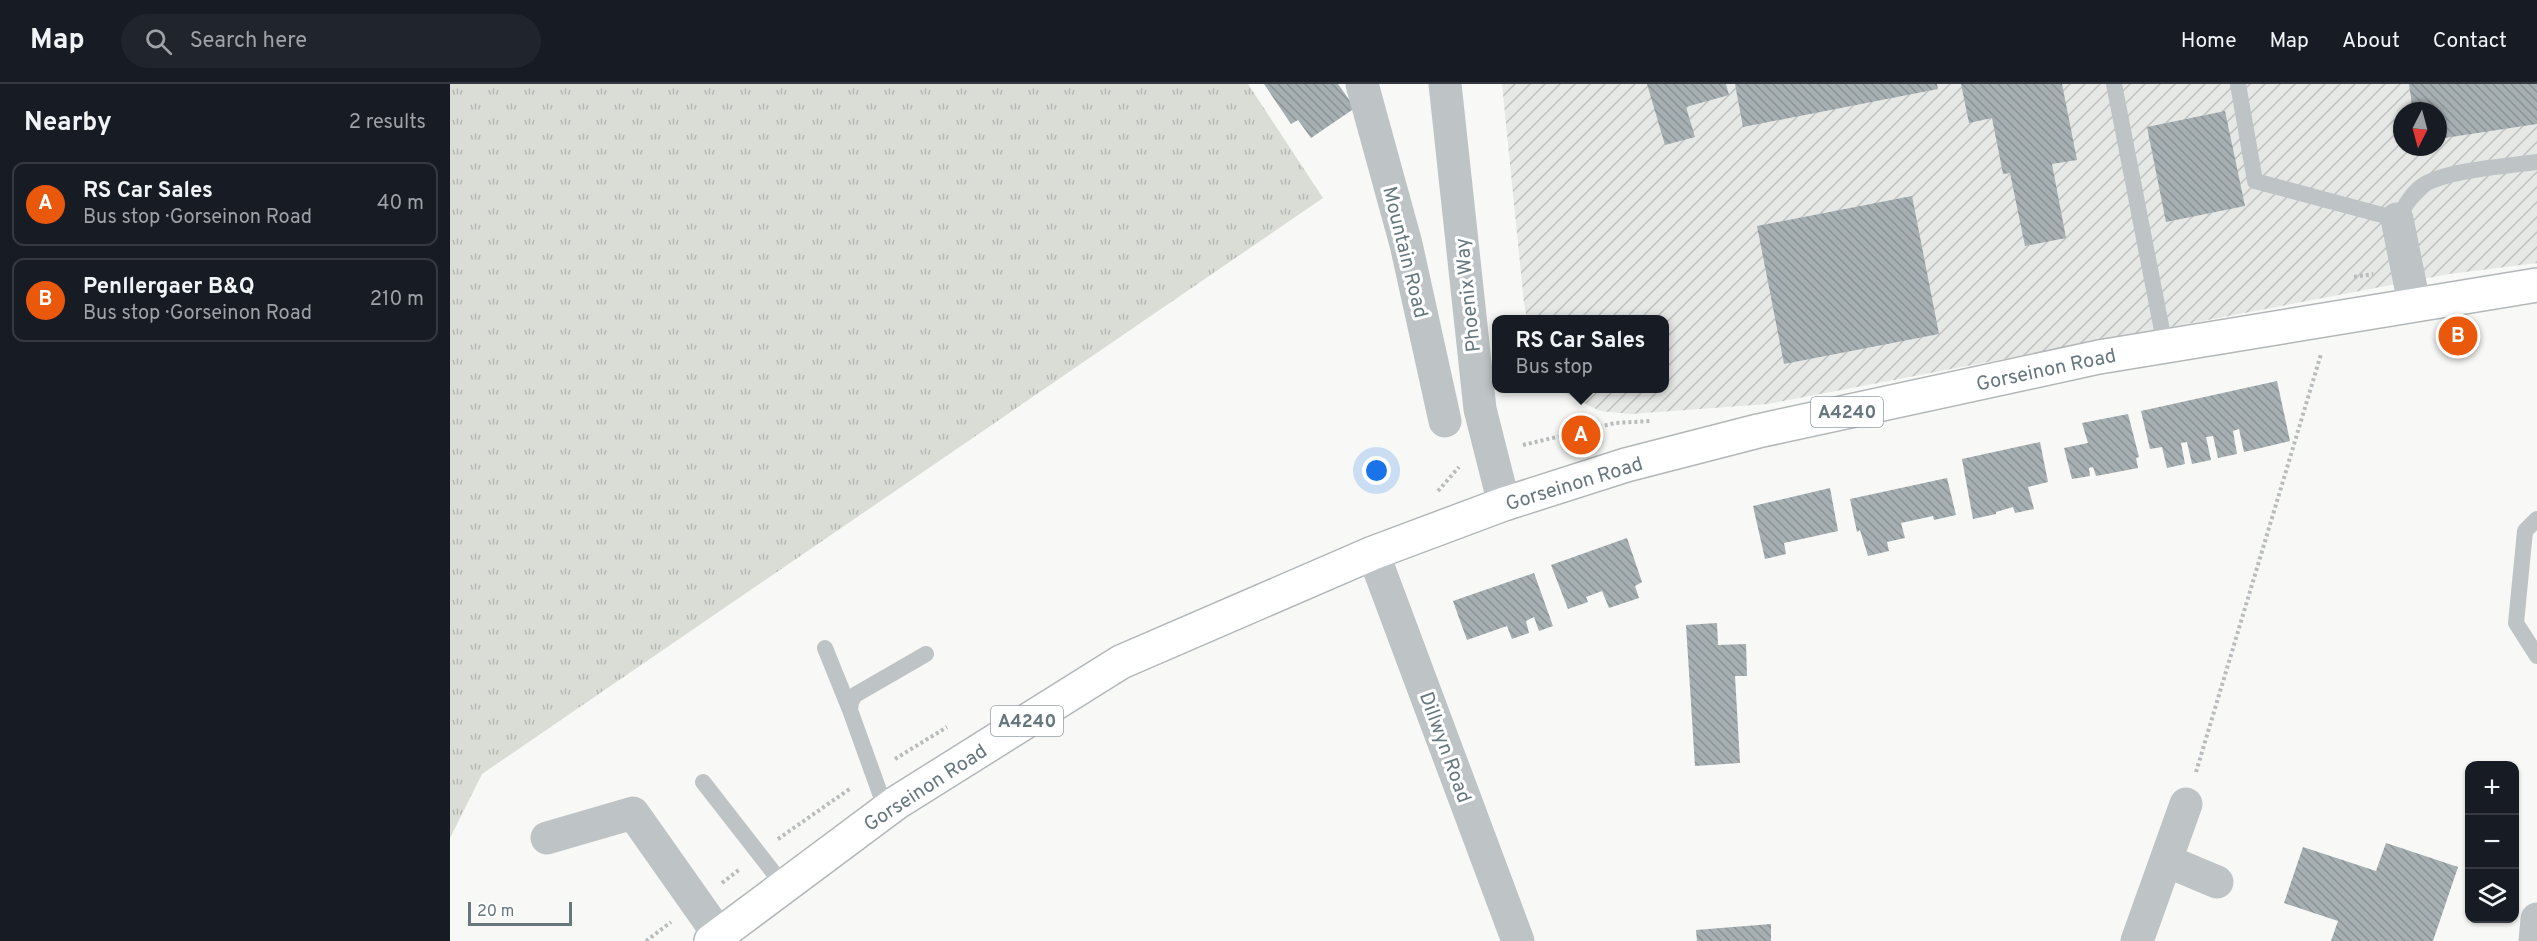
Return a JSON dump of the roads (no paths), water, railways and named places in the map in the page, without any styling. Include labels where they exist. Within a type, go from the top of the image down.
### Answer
[{"type":"main road","name":"Gorseinon Road","points":[[715,938],[886,810],[1121,662],[1373,553],[1504,504],[1626,465],[1758,431],[2099,357],[2414,303],[2537,285]]},
{"type":"street","name":"Mountain Road","points":[[1362,84],[1406,244],[1445,421]]},
{"type":"street","name":"Phoenix Way","points":[[1445,84],[1480,409],[1504,504]]},
{"type":"street","points":[[2397,219],[2414,303]]},
{"type":"street","name":"Dillwyn Road","points":[[1373,553],[1518,941]]},
{"type":"street","points":[[2137,941],[2168,861],[2186,804]]},
{"type":"street","points":[[547,838],[633,813],[715,938]]},
{"type":"street","points":[[2168,861],[2217,882]]},
{"type":"street","points":[[2535,941],[2537,919]]},
{"type":"lane","points":[[2114,84],[2165,346]]},
{"type":"lane","points":[[2238,84],[2255,181],[2397,219],[2415,193],[2432,181],[2457,174],[2537,162]]},
{"type":"lane","points":[[2537,519],[2525,531],[2516,623],[2537,656]]},
{"type":"lane","points":[[825,648],[886,810]]},
{"type":"lane","points":[[850,710],[855,695],[926,654]]},
{"type":"lane","points":[[703,782],[784,886]]},
{"type":"place","name":"Penllergaer B&Q","points":[[2458,336]]},
{"type":"place","name":"RS Car Sales","points":[[1581,435]]}]
